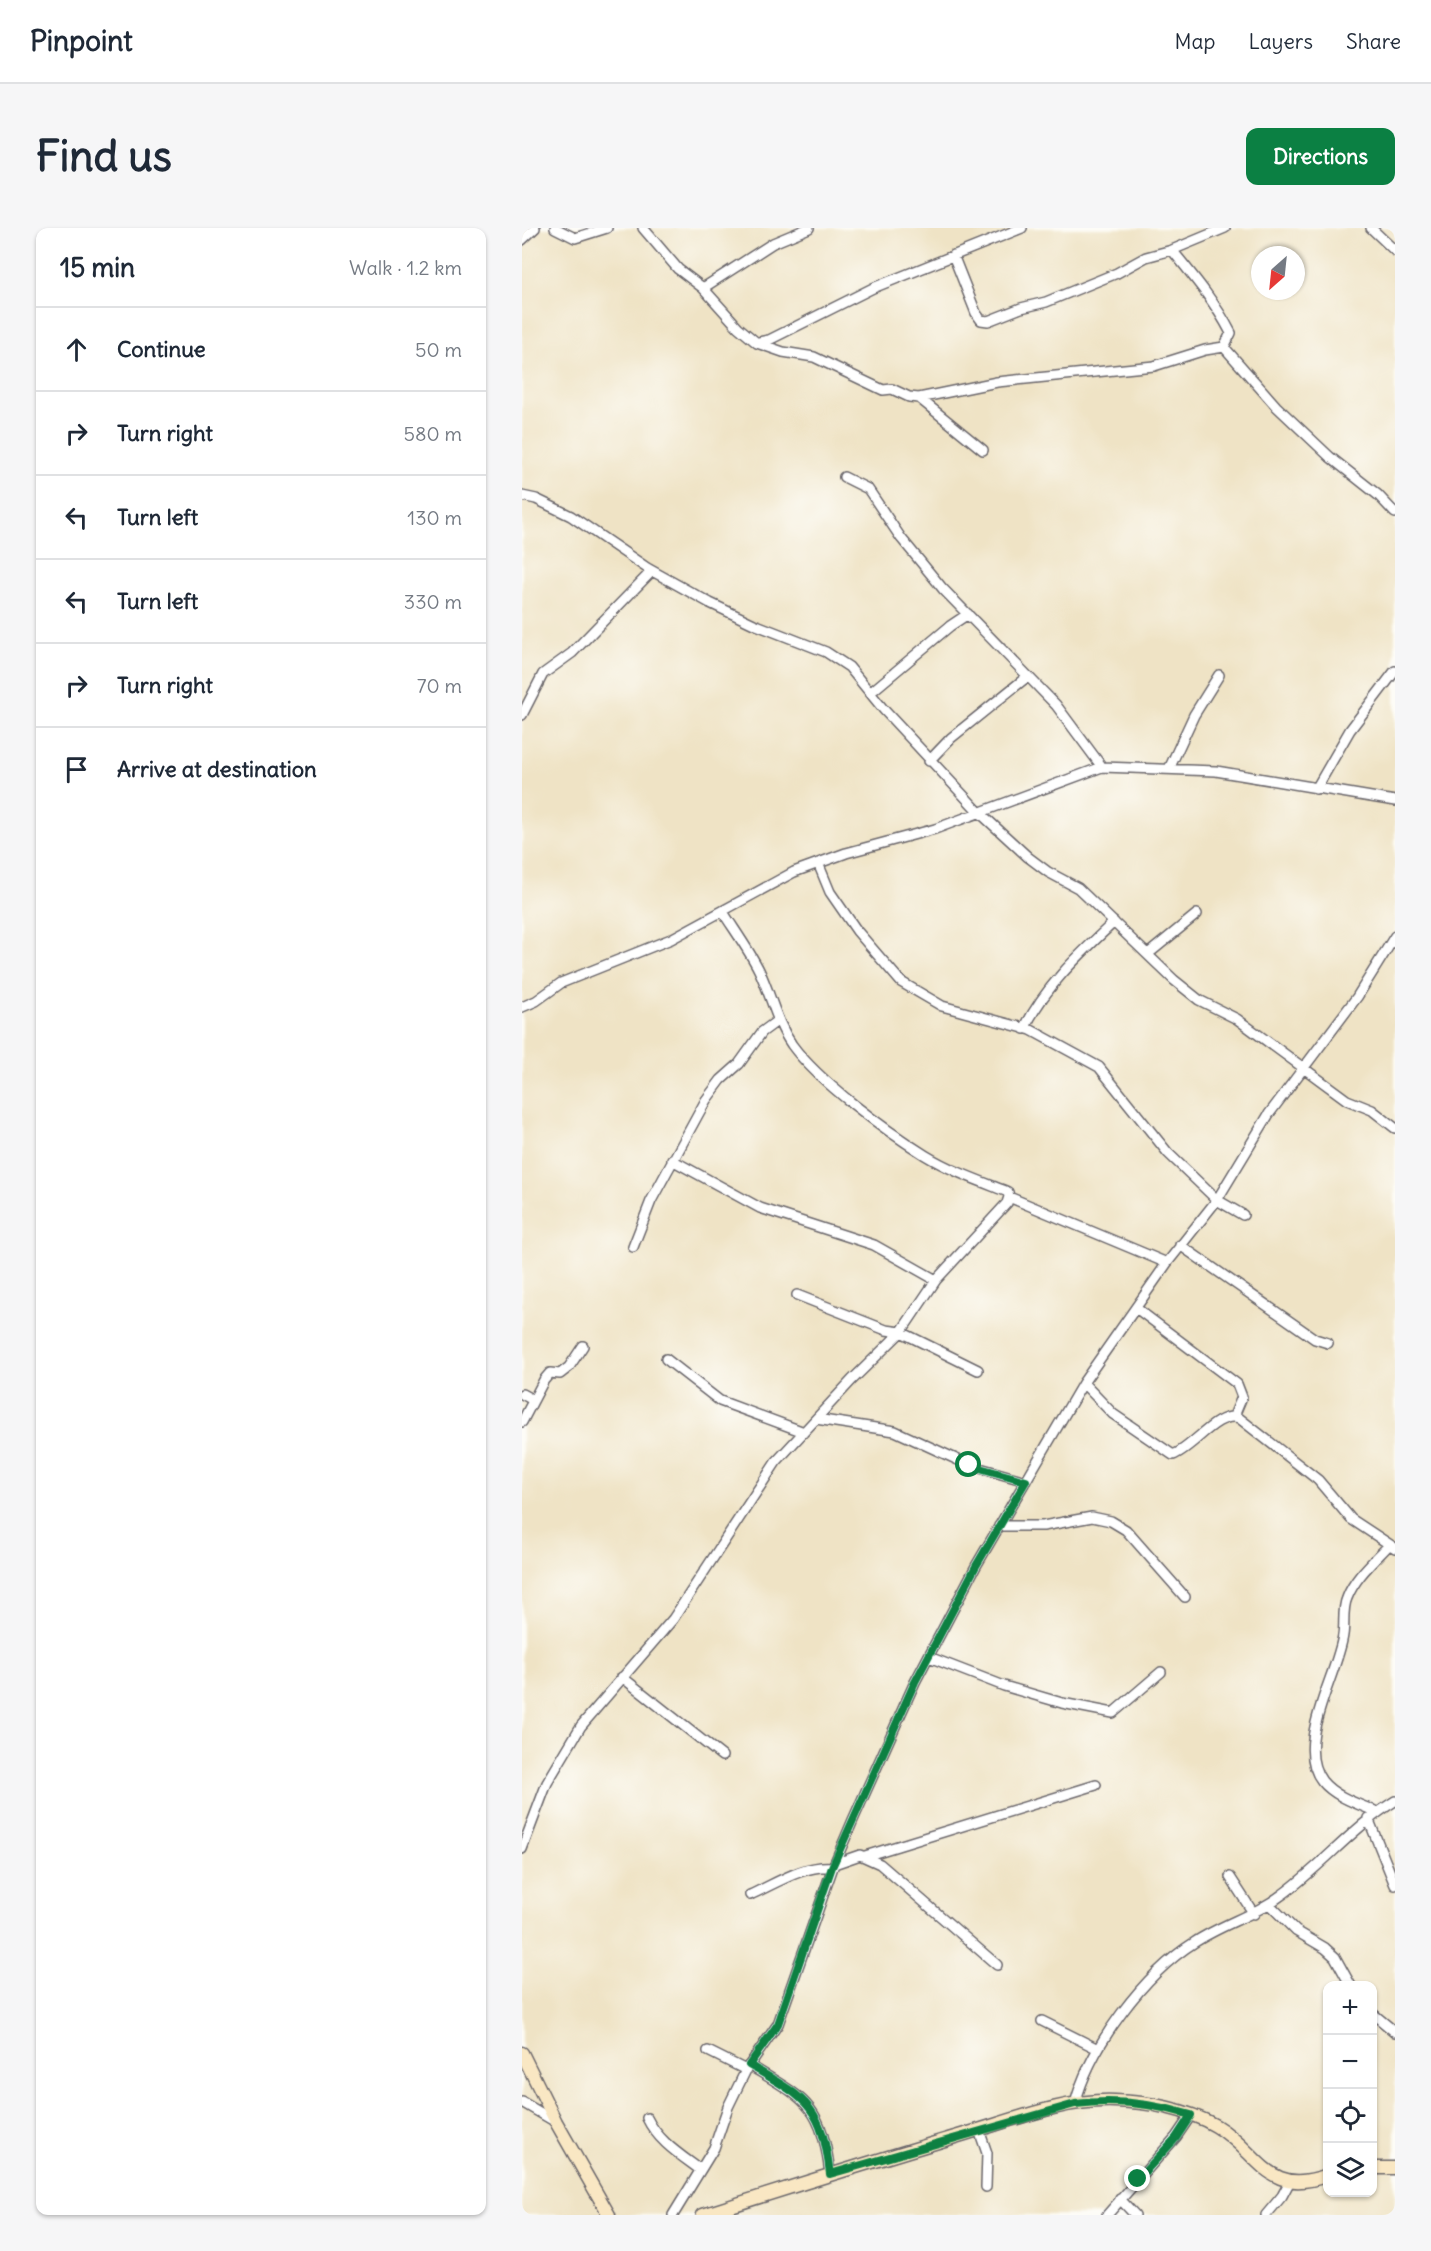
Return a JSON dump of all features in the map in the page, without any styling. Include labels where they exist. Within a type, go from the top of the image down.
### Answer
[{"type":"main road","points":[[522,2053],[556,2122],[609,2215]]},
{"type":"main road","points":[[703,2215],[830,2174],[979,2130],[1075,2104],[1115,2101],[1150,2105],[1191,2115],[1226,2133],[1270,2173],[1290,2181],[1299,2182],[1323,2176]]},
{"type":"main road","points":[[1377,2167],[1394,2165]]},
{"type":"street","points":[[522,240],[535,228]]},
{"type":"street","points":[[555,228],[575,238],[607,228]]},
{"type":"street","points":[[643,228],[678,270],[703,288],[738,327],[757,343],[783,352],[813,357],[883,390],[892,389],[909,397],[919,398],[997,382],[1154,366],[1205,350],[1224,348]]},
{"type":"street","points":[[703,288],[773,243],[808,228]]},
{"type":"street","points":[[757,343],[769,340],[873,288],[1022,228]]},
{"type":"street","points":[[953,255],[976,314],[981,320],[988,321],[1085,286],[1146,257],[1173,250],[1225,228]]},
{"type":"street","points":[[1371,228],[1395,251]]},
{"type":"street","points":[[1173,250],[1210,297],[1231,333],[1224,348]]},
{"type":"street","points":[[1224,348],[1276,406],[1330,457],[1378,495],[1395,513]]},
{"type":"street","points":[[919,398],[983,450]]},
{"type":"street","points":[[844,477],[868,489],[901,538],[943,589],[1056,705],[1102,767]]},
{"type":"street","points":[[522,496],[536,499],[571,516],[652,571],[738,618],[833,656],[849,667],[929,761],[978,811],[1035,862],[1078,888],[1174,980],[1199,1000],[1237,1019],[1347,1100],[1372,1110],[1395,1128]]},
{"type":"street","points":[[522,715],[543,674],[573,653],[652,571]]},
{"type":"street","points":[[870,693],[950,626],[968,614]]},
{"type":"street","points":[[1316,789],[1350,730],[1395,671]]},
{"type":"street","points":[[1169,769],[1194,715],[1219,675]]},
{"type":"street","points":[[929,761],[951,738],[1028,676]]},
{"type":"street","points":[[522,1007],[536,1001],[561,983],[671,939],[794,872],[935,829],[978,811],[1102,767],[1246,774],[1316,789],[1395,801]]},
{"type":"street","points":[[818,863],[830,892],[857,931],[901,982],[942,1006],[1024,1029],[1062,1046],[1099,1067],[1168,1154],[1217,1200],[1243,1215]]},
{"type":"street","points":[[723,912],[758,969],[777,1021],[805,1061],[852,1103],[925,1155],[969,1177],[1008,1192],[1010,1197],[1167,1263]]},
{"type":"street","points":[[1149,954],[1197,914]]},
{"type":"street","points":[[1024,1029],[1034,1008],[1058,976],[1114,922]]},
{"type":"street","points":[[673,2215],[720,2135],[728,2107],[747,2067],[778,2024],[833,1865],[915,1682],[946,1620],[1083,1383],[1180,1245],[1217,1200],[1269,1114],[1357,996],[1395,936]]},
{"type":"street","points":[[633,1247],[651,1201],[706,1100],[721,1080],[738,1064],[762,1032],[777,1021]]},
{"type":"street","points":[[672,1160],[760,1208],[874,1245],[936,1280]]},
{"type":"street","points":[[522,1849],[547,1784],[581,1726],[674,1618],[756,1489],[776,1462],[901,1332],[936,1280],[1010,1197]]},
{"type":"street","points":[[1180,1245],[1315,1339],[1328,1344]]},
{"type":"street","points":[[797,1295],[886,1330],[901,1332],[978,1370]]},
{"type":"street","points":[[1083,1383],[1113,1414],[1173,1455],[1183,1451],[1214,1425],[1234,1416],[1242,1398],[1237,1384],[1136,1308]]},
{"type":"street","points":[[522,1422],[544,1380],[550,1373],[560,1374],[583,1346]]},
{"type":"street","points":[[666,1359],[720,1401],[804,1432]]},
{"type":"street","points":[[522,1394],[533,1400]]},
{"type":"street","points":[[1234,1416],[1318,1480],[1351,1520],[1392,1546],[1364,1572],[1346,1600],[1343,1636],[1315,1725],[1313,1759],[1321,1780],[1336,1794],[1377,1812]]},
{"type":"street","points":[[816,1419],[895,1431],[954,1459],[1026,1481]]},
{"type":"street","points":[[999,1527],[1043,1526],[1092,1517],[1111,1521],[1126,1530],[1185,1597]]},
{"type":"street","points":[[929,1657],[1005,1686],[1113,1713],[1161,1672]]},
{"type":"street","points":[[622,1677],[722,1756]]},
{"type":"street","points":[[750,1895],[802,1871],[865,1856],[1096,1785]]},
{"type":"street","points":[[1075,2104],[1083,2076],[1098,2049],[1137,1995],[1174,1957],[1195,1941],[1270,1905],[1314,1870],[1368,1818],[1395,1801]]},
{"type":"street","points":[[1368,1818],[1395,1885]]},
{"type":"street","points":[[865,1856],[901,1880],[997,1965]]},
{"type":"street","points":[[1230,1876],[1254,1914]]},
{"type":"street","points":[[1270,1905],[1296,1931],[1325,1948],[1335,1958],[1348,1981]]},
{"type":"street","points":[[1377,2017],[1395,2032]]},
{"type":"street","points":[[1042,2021],[1098,2049]]},
{"type":"street","points":[[708,2051],[747,2067],[796,2093],[807,2103],[824,2139],[830,2174]]},
{"type":"street","points":[[522,2102],[556,2122]]},
{"type":"street","points":[[1107,2215],[1176,2138],[1191,2115]]},
{"type":"street","points":[[647,2118],[653,2131],[664,2142],[699,2169]]},
{"type":"street","points":[[979,2130],[987,2152],[986,2187]]},
{"type":"street","points":[[1266,2215],[1282,2196],[1290,2181]]},
{"type":"street","points":[[1120,2199],[1136,2215]]},
{"type":"route","points":[[969,1465],[995,1470],[1026,1481],[946,1620],[915,1682],[832,1867],[823,1899],[778,2024],[749,2065],[796,2093],[807,2103],[824,2139],[830,2174],[1075,2104],[1115,2101],[1173,2109],[1191,2115],[1176,2138],[1138,2179]]}]
